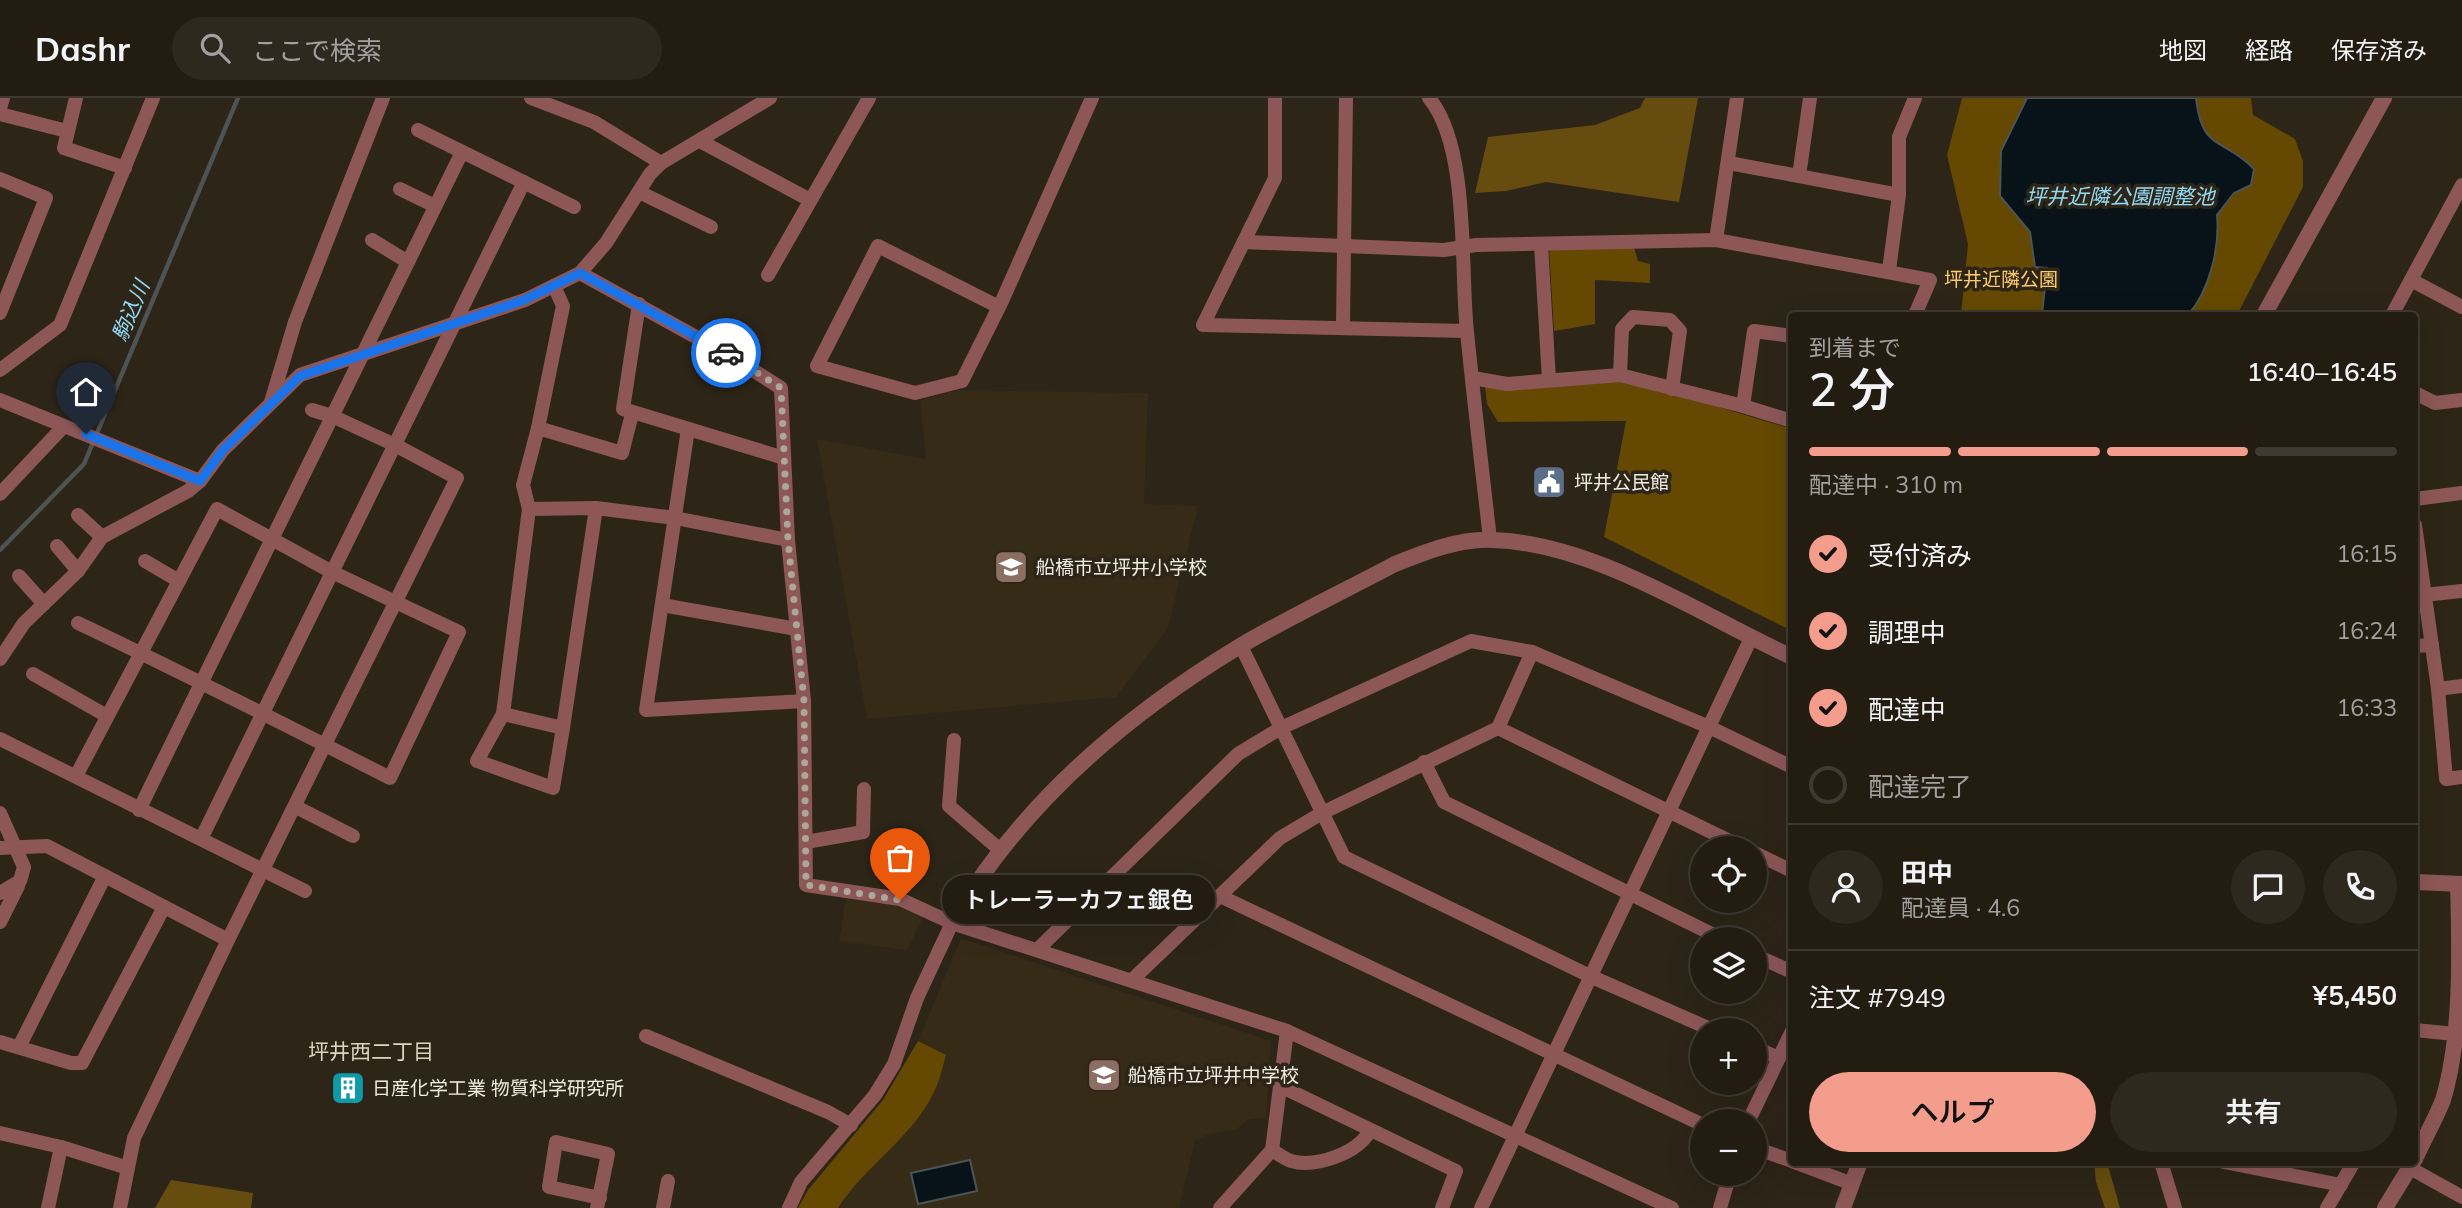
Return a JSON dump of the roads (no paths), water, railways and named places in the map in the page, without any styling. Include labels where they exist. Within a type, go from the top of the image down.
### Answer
[{"type":"street","points":[[3,98],[0,111],[67,131]]},
{"type":"street","points":[[76,98],[64,148],[125,168]]},
{"type":"street","points":[[0,370],[60,325],[153,98]]},
{"type":"street","points":[[270,408],[295,322],[383,98]]},
{"type":"street","points":[[531,98],[594,122],[662,163]]},
{"type":"street","points":[[0,658],[24,623],[78,571],[102,537],[188,491],[200,481],[223,450],[270,408],[300,376],[524,300],[580,273],[599,253],[650,174],[662,163],[770,98]]},
{"type":"street","points":[[768,275],[869,98]]},
{"type":"street","points":[[999,307],[878,246],[817,366],[915,393],[962,381],[999,307],[1092,98]]},
{"type":"street","points":[[1275,98],[1275,178],[1203,325],[1343,326],[1466,331]]},
{"type":"street","points":[[1343,326],[1346,98]]},
{"type":"street","points":[[1716,240],[1737,98]]},
{"type":"street","points":[[1799,176],[1810,98]]},
{"type":"street","points":[[1889,270],[1899,195],[1899,136],[1915,98]]},
{"type":"street","points":[[2266,312],[2384,98]]},
{"type":"street","points":[[1425,99],[1439,110],[1454,161],[1466,331],[1490,539]]},
{"type":"street","points":[[418,130],[574,207]]},
{"type":"street","points":[[700,141],[810,200]]},
{"type":"street","points":[[139,810],[462,152]]},
{"type":"street","points":[[1729,163],[1899,195]]},
{"type":"street","points":[[0,180],[46,198],[0,313]]},
{"type":"street","points":[[201,839],[524,182]]},
{"type":"street","points":[[2394,312],[2462,185]]},
{"type":"street","points":[[400,189],[435,206]]},
{"type":"street","points":[[639,192],[711,227]]},
{"type":"street","points":[[372,240],[408,261]]},
{"type":"street","points":[[1244,242],[1343,243],[1444,250],[1541,244],[1716,240],[1889,270],[1930,280],[1916,312]]},
{"type":"street","points":[[1541,244],[1549,380]]},
{"type":"street","points":[[580,273],[639,304],[781,388],[788,540],[804,701],[806,885],[900,900],[952,923],[1287,1031],[1672,1208]]},
{"type":"street","points":[[2411,280],[2462,307]]},
{"type":"street","points":[[554,286],[562,306],[538,428],[523,485],[529,509],[503,714],[477,761],[553,788],[596,508]]},
{"type":"street","points":[[639,304],[623,409],[632,414],[785,458]]},
{"type":"street","points":[[1620,375],[1622,328],[1633,317],[1670,320],[1680,331],[1672,389]]},
{"type":"street","points":[[1743,405],[1754,331],[1788,335]]},
{"type":"street","points":[[1473,378],[1507,384],[1620,375],[1743,405],[1788,420]]},
{"type":"street","points":[[2418,394],[2435,403],[2462,400]]},
{"type":"street","points":[[0,400],[200,481]]},
{"type":"street","points":[[120,1208],[134,1138],[228,940],[457,478],[395,445],[332,416],[312,410]]},
{"type":"street","points":[[538,428],[622,453],[632,414]]},
{"type":"street","points":[[0,494],[64,426]]},
{"type":"street","points":[[688,429],[646,710],[804,701]]},
{"type":"street","points":[[2418,499],[2462,493]]},
{"type":"street","points":[[529,509],[596,508],[675,518],[788,540]]},
{"type":"street","points":[[76,776],[140,652],[217,509],[271,541],[459,632],[390,778],[264,712],[140,652],[78,623]]},
{"type":"street","points":[[78,515],[102,537]]},
{"type":"street","points":[[789,1208],[801,1182],[851,1125],[894,1064],[917,998],[952,923],[999,849],[1052,792],[1135,719],[1241,646],[1395,564],[1450,546],[1490,539],[1566,551],[1611,569],[1788,655]]},
{"type":"street","points":[[57,546],[78,571]]},
{"type":"street","points":[[145,562],[178,581]]},
{"type":"street","points":[[2418,564],[2438,689],[2446,779],[2462,777]]},
{"type":"street","points":[[19,576],[44,604]]},
{"type":"street","points":[[2424,595],[2462,591]]},
{"type":"street","points":[[662,605],[797,629]]},
{"type":"street","points":[[1481,1208],[1751,638]]},
{"type":"street","points":[[1038,949],[1238,754],[1281,728],[1471,641],[1532,652],[1709,727],[1788,765]]},
{"type":"street","points":[[2418,646],[2432,645]]},
{"type":"street","points":[[1241,646],[1344,857],[1592,977],[1690,1020]]},
{"type":"street","points":[[1132,980],[1222,897],[1280,838],[1322,813],[1424,762],[1498,729],[1532,652]]},
{"type":"street","points":[[33,674],[107,716]]},
{"type":"street","points":[[2438,689],[2462,686]]},
{"type":"street","points":[[503,714],[563,728]]},
{"type":"street","points":[[1498,729],[1719,836]]},
{"type":"street","points":[[0,739],[305,891]]},
{"type":"street","points":[[954,740],[949,806],[999,849]]},
{"type":"street","points":[[1424,762],[1444,802],[1697,927]]},
{"type":"street","points":[[806,842],[863,832],[864,789]]},
{"type":"street","points":[[296,807],[353,836]]},
{"type":"street","points":[[0,813],[24,867],[0,922]]},
{"type":"street","points":[[0,848],[47,846],[228,940]]},
{"type":"street","points":[[1767,859],[1788,869]]},
{"type":"street","points":[[19,1048],[105,876]]},
{"type":"street","points":[[0,893],[20,881]]},
{"type":"street","points":[[2418,882],[2460,885],[2460,985],[2455,1034],[2443,1099],[2418,1152]]},
{"type":"street","points":[[1222,897],[1690,1119]]},
{"type":"street","points":[[0,1042],[71,1063],[82,1063],[164,907]]},
{"type":"street","points":[[1767,961],[1788,970]]},
{"type":"street","points":[[2418,1030],[2455,1034]]},
{"type":"street","points":[[1220,1208],[1272,1150],[1287,1031]]},
{"type":"street","points":[[646,1036],[787,1093],[851,1125]]},
{"type":"street","points":[[1754,1109],[1788,1039]]},
{"type":"street","points":[[1767,1053],[1779,1058]]},
{"type":"street","points":[[1280,1086],[1456,1171],[1441,1208]]},
{"type":"street","points":[[1272,1150],[1292,1161],[1323,1159],[1348,1151],[1367,1137],[1370,1130]]},
{"type":"street","points":[[0,1133],[61,1147],[128,1168]]},
{"type":"street","points":[[556,1142],[608,1154],[599,1203],[549,1187],[556,1142]]},
{"type":"street","points":[[48,1208],[61,1147]]},
{"type":"street","points":[[1767,1152],[1788,1160]]},
{"type":"street","points":[[1804,1166],[1850,1182]]},
{"type":"street","points":[[1843,1208],[1850,1182],[1858,1166]]},
{"type":"street","points":[[2162,1166],[2175,1208]]},
{"type":"street","points":[[2244,1166],[2341,1185]]},
{"type":"street","points":[[2327,1208],[2352,1166]]},
{"type":"street","points":[[2385,1208],[2411,1166]]},
{"type":"street","points":[[2417,1166],[2462,1197]]},
{"type":"street","points":[[663,1208],[668,1181]]},
{"type":"street","points":[[1720,1208],[1726,1186]]},
{"type":"water","name":"坪井近隣公園調整池","points":[[2027,98],[2196,98],[2203,128],[2209,136],[2254,169],[2251,185],[2234,193],[2217,215],[2217,241],[2212,268],[2208,281],[2190,312],[2042,312],[2047,268],[2035,267],[2030,232],[2000,196],[2001,151]]},
{"type":"water","points":[[970,1160],[977,1191],[918,1204],[911,1173]]},
{"type":"waterway","name":"駒込川","points":[[0,550],[84,464],[238,98]]},
{"type":"place","name":"坪井公民館","points":[[1549,482]]},
{"type":"place","name":"船橋市立坪井小学校","points":[[1011,567]]},
{"type":"place","name":"トレーラーカフェ銀色","points":[[900,900]]},
{"type":"place","name":"船橋市立坪井中学校","points":[[1104,1075]]},
{"type":"place","name":"日産化学工業 物質科学研究所","points":[[348,1088]]},
{"type":"district","name":"坪井西二丁目","points":[[371,1052]]},
{"type":"park label","name":"坪井近隣公園","points":[[2001,279]]}]
